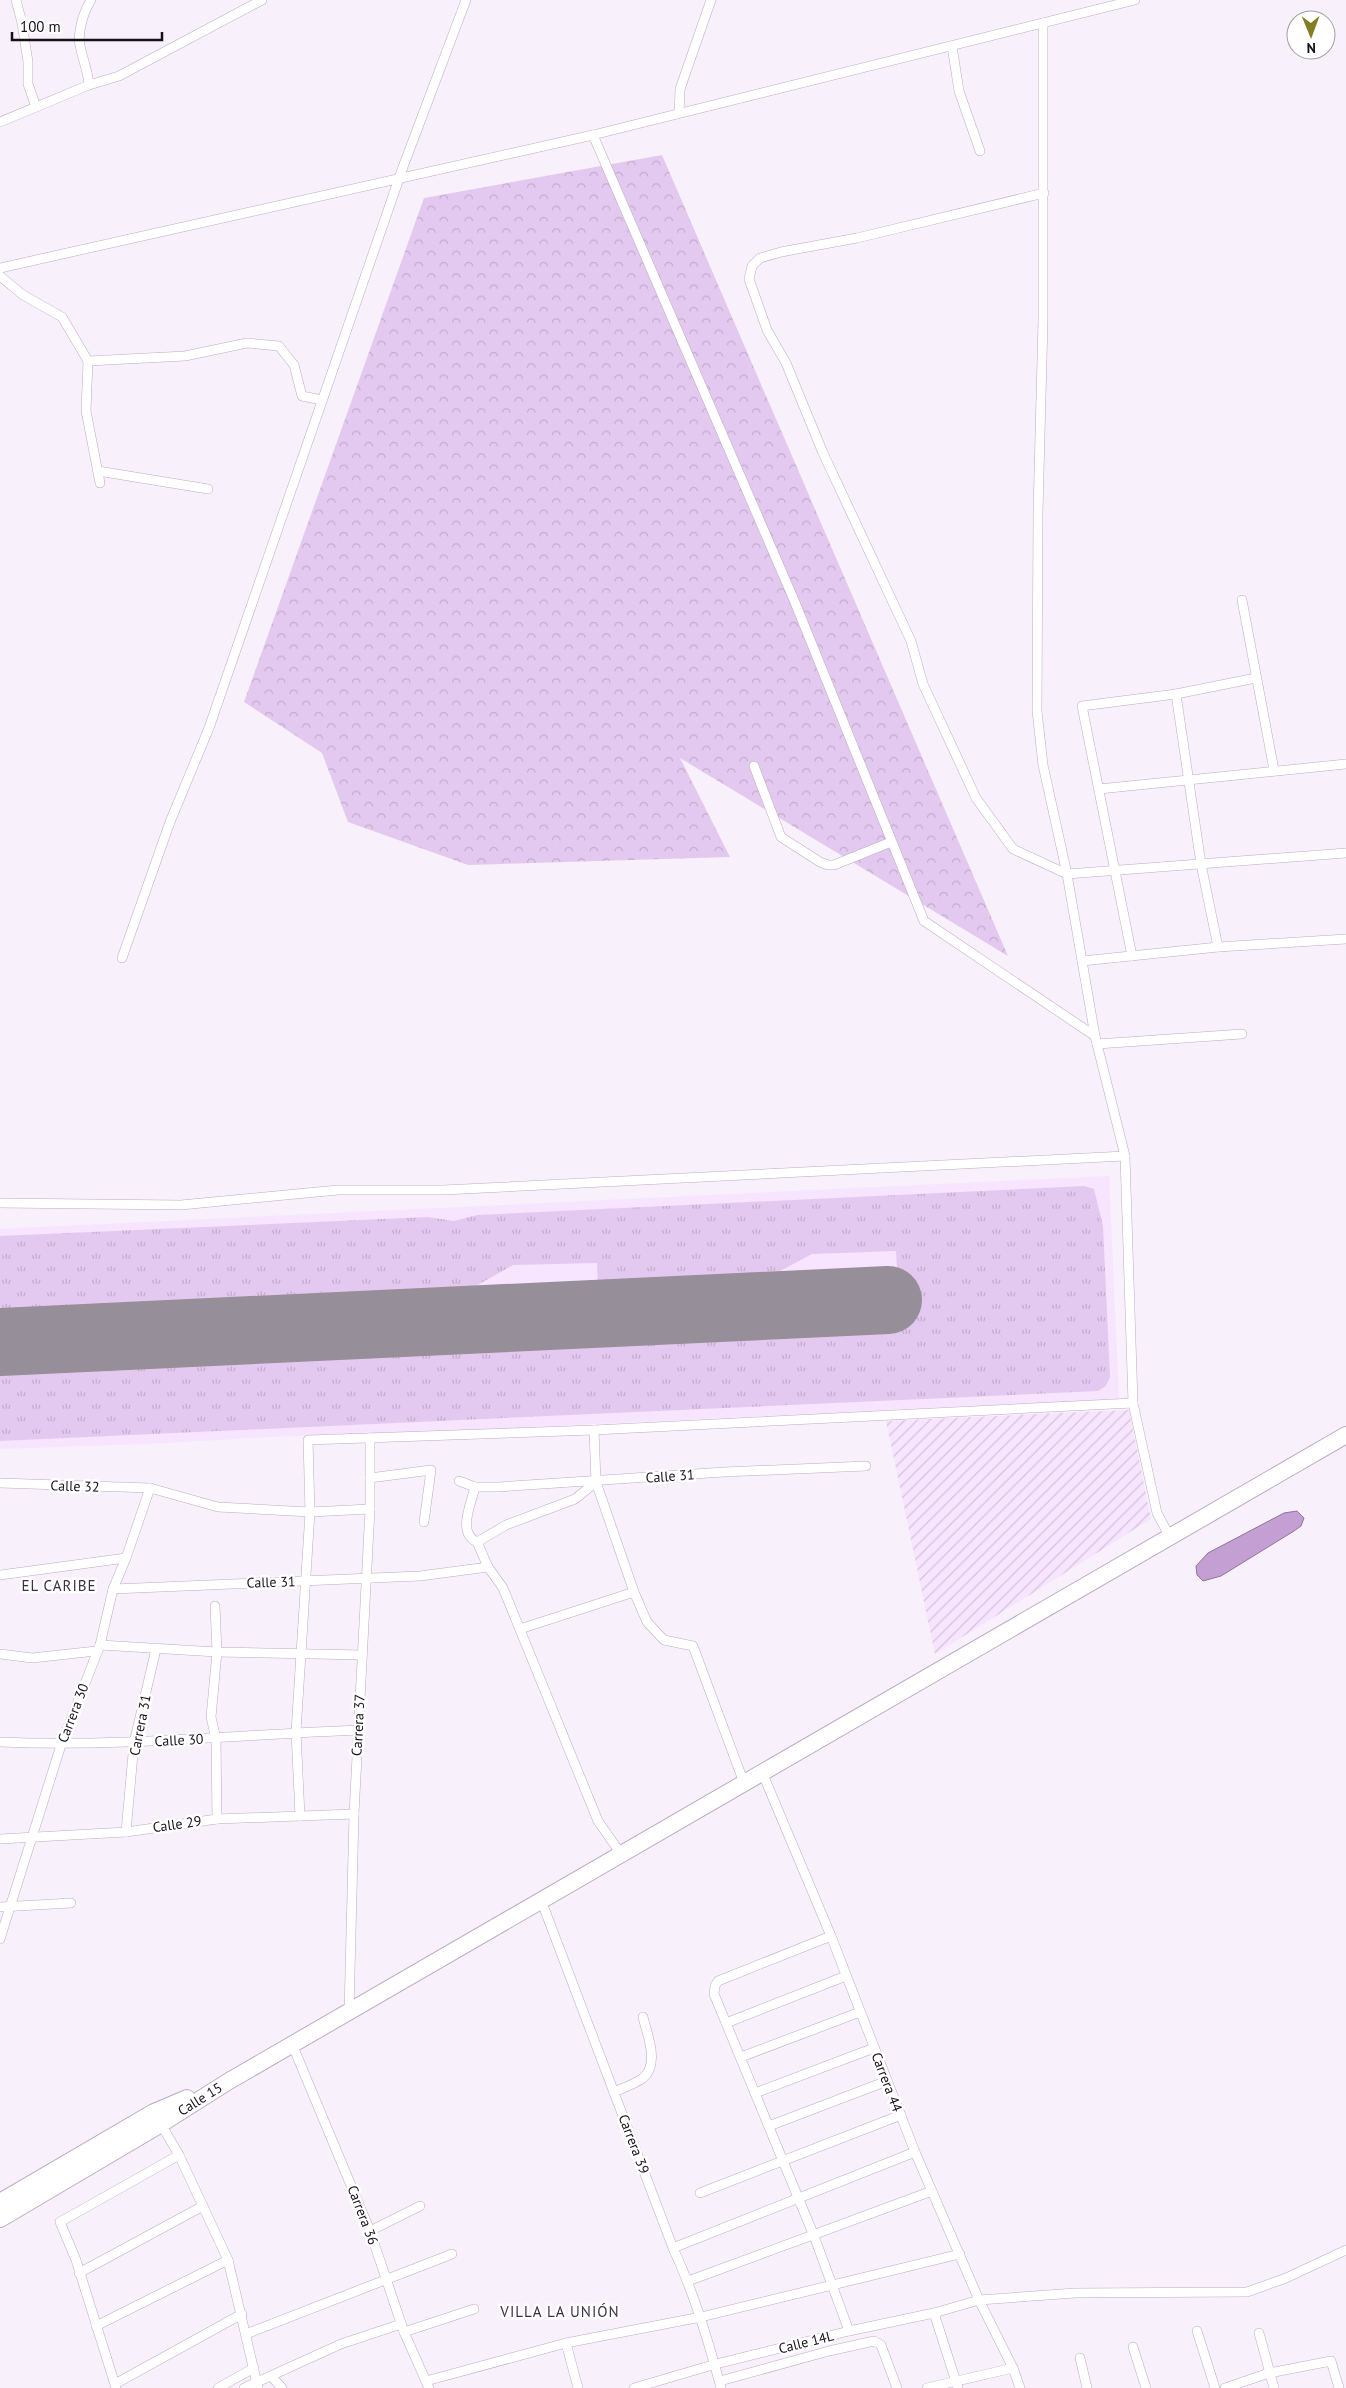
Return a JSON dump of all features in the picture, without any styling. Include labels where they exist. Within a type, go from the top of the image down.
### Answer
[{"type":"highway","name":"Calle 15","points":[[0,2202],[229,2081],[1346,1435]]},
{"type":"highway","name":"Calle 15","points":[[0,2219],[158,2118]]},
{"type":"street","points":[[16,0],[22,23],[28,62],[28,84],[36,107]]},
{"type":"street","points":[[89,85],[88,67],[80,48],[81,28],[91,0]]},
{"type":"street","points":[[0,122],[89,85],[118,76],[262,0]]},
{"type":"street","points":[[122,958],[170,822],[209,728],[400,178],[466,0]]},
{"type":"street","points":[[679,113],[680,89],[711,0]]},
{"type":"street","points":[[0,268],[593,135],[1135,0]]},
{"type":"street","points":[[1043,23],[1044,321],[1038,512],[1037,711],[1043,765],[1067,874],[1096,1040],[1125,1156],[1133,1402],[1157,1513],[1170,1537]]},
{"type":"street","points":[[952,46],[959,91],[980,151]]},
{"type":"street","points":[[593,135],[794,600],[924,922],[1096,1040],[1242,1034]]},
{"type":"street","points":[[1044,193],[857,238],[781,252],[760,258],[752,266],[749,279],[767,330],[786,363],[823,453],[911,641],[923,684],[976,798],[1013,849],[1067,874],[1346,854]]},
{"type":"street","points":[[0,276],[22,295],[62,317],[88,361],[86,411],[100,483]]},
{"type":"street","points":[[88,361],[185,356],[247,343],[279,346],[294,365],[302,396],[322,400]]},
{"type":"street","points":[[98,471],[208,489]]},
{"type":"street","points":[[1242,600],[1274,770]]},
{"type":"street","points":[[1132,956],[1082,706],[1176,694],[1256,678]]},
{"type":"street","points":[[1176,694],[1201,864],[1218,947]]},
{"type":"street","points":[[1099,789],[1346,764]]},
{"type":"street","points":[[754,766],[781,837],[820,862],[834,865],[891,842]]},
{"type":"street","points":[[1082,961],[1218,947],[1346,938]]},
{"type":"street","points":[[0,1203],[182,1205],[338,1190],[453,1189],[1125,1156]]},
{"type":"street","points":[[300,1816],[296,1732],[310,1512],[308,1440],[594,1430],[1133,1402]]},
{"type":"street","points":[[594,1430],[596,1482],[634,1592],[647,1622],[664,1640],[693,1646],[744,1783]]},
{"type":"street","name":"Carrera 37","points":[[349,2012],[354,1814],[370,1508],[370,1438]]},
{"type":"street","name":"Calle 31","points":[[459,1481],[474,1487],[596,1482],[724,1472],[866,1466]]},
{"type":"street","points":[[370,1478],[431,1470],[424,1522]]},
{"type":"street","points":[[478,1542],[506,1525],[575,1499],[596,1482]]},
{"type":"street","name":"Calle 32","points":[[0,1483],[150,1488],[218,1507],[310,1512],[370,1508]]},
{"type":"street","points":[[474,1487],[466,1522],[467,1533],[471,1539],[478,1542],[488,1567],[503,1588],[598,1821],[621,1854]]},
{"type":"street","name":"Carrera 30","points":[[0,1939],[60,1745],[98,1648],[113,1589],[126,1558],[150,1488]]},
{"type":"street","points":[[0,1575],[126,1558]]},
{"type":"street","name":"Calle 31","points":[[113,1589],[420,1576],[488,1567]]},
{"type":"street","points":[[520,1629],[634,1592]]},
{"type":"street","points":[[215,1606],[217,1652],[211,1717],[216,1738],[217,1819]]},
{"type":"street","points":[[0,1654],[32,1658],[98,1648],[302,1655],[362,1655]]},
{"type":"street","name":"Carrera 31","points":[[126,1832],[134,1743],[156,1649]]},
{"type":"street","name":"Calle 30","points":[[0,1742],[60,1745],[134,1743],[296,1732],[358,1730]]},
{"type":"street","name":"Carrera 44","points":[[762,1772],[830,1936],[915,2152],[979,2300],[1013,2368],[1020,2388]]},
{"type":"street","name":"Calle 29","points":[[0,1839],[126,1832],[217,1819],[354,1814]]},
{"type":"street","name":"Carrera 39","points":[[541,1900],[673,2248],[688,2281],[716,2364],[721,2385]]},
{"type":"street","points":[[0,1907],[71,1902]]},
{"type":"street","points":[[830,1936],[718,1981],[714,1994],[799,2198],[849,2331]]},
{"type":"street","points":[[726,2023],[846,1976]]},
{"type":"street","points":[[741,2057],[860,2012]]},
{"type":"street","points":[[614,2092],[644,2078],[652,2064],[650,2044],[642,2017]]},
{"type":"street","name":"Carrera 36","points":[[292,2044],[370,2231],[403,2328],[428,2385]]},
{"type":"street","points":[[755,2093],[874,2048]]},
{"type":"street","points":[[769,2126],[887,2081]]},
{"type":"street","points":[[700,2193],[900,2116]]},
{"type":"street","points":[[158,2118],[179,2155],[228,2260],[258,2385]]},
{"type":"street","points":[[673,2248],[915,2152]]},
{"type":"street","points":[[179,2155],[60,2222],[76,2260],[116,2386],[242,2314]]},
{"type":"street","points":[[688,2281],[932,2191]]},
{"type":"street","points":[[79,2273],[203,2206]]},
{"type":"street","points":[[370,2231],[420,2206]]},
{"type":"street","name":"Calle 14L","points":[[634,2388],[716,2364],[849,2331],[934,2313],[979,2300],[1075,2293],[1246,2292],[1286,2278],[1346,2250]]},
{"type":"street","points":[[246,2334],[452,2254]]},
{"type":"street","points":[[428,2385],[566,2343],[701,2317],[960,2254]]},
{"type":"street","points":[[96,2326],[228,2260]]},
{"type":"street","points":[[244,2388],[258,2385],[271,2376],[341,2344],[474,2309]]},
{"type":"street","points":[[934,2313],[957,2384]]},
{"type":"street","points":[[1197,2331],[1215,2388]]},
{"type":"street","points":[[1259,2333],[1274,2388]]},
{"type":"street","points":[[721,2385],[829,2350],[874,2341],[881,2345],[897,2388]]},
{"type":"street","points":[[566,2343],[578,2388]]},
{"type":"street","points":[[1133,2347],[1146,2388]]},
{"type":"street","points":[[1080,2358],[1087,2388]]},
{"type":"street","points":[[1225,2388],[1269,2373],[1331,2361],[1339,2388]]},
{"type":"street","points":[[218,2388],[254,2368]]},
{"type":"street","points":[[927,2388],[957,2384],[1013,2368]]},
{"type":"street","points":[[271,2376],[282,2388]]},
{"type":"shaded area","points":[[1109,1176],[1119,1399],[405,1433],[286,1436],[166,1443],[0,1449],[0,1229]]},
{"type":"shaded area","points":[[1129,1410],[1151,1519],[935,1654],[886,1421]]},
{"type":"shaded area","points":[[1297,1511],[1304,1518],[1301,1526],[1294,1531],[1221,1576],[1203,1581],[1197,1575],[1196,1566],[1208,1553],[1284,1513]]},
{"type":"green space","points":[[662,155],[1008,956],[680,758],[730,857],[468,865],[348,822],[322,753],[244,702],[424,198]]},
{"type":"green space","points":[[1084,1186],[1094,1189],[1103,1226],[1110,1377],[1106,1386],[1098,1391],[0,1441],[0,1366],[900,1323],[896,1251],[812,1254],[754,1285],[598,1289],[597,1263],[513,1265],[453,1299],[0,1321],[0,1236],[428,1217],[454,1221],[477,1215]]},
{"type":"runway","points":[[0,1342],[888,1300]]},
{"type":"district","name":"EL CARIBE","points":[[59,1586]]},
{"type":"district","name":"VILLA LA UNIÓN","points":[[560,2312]]}]
